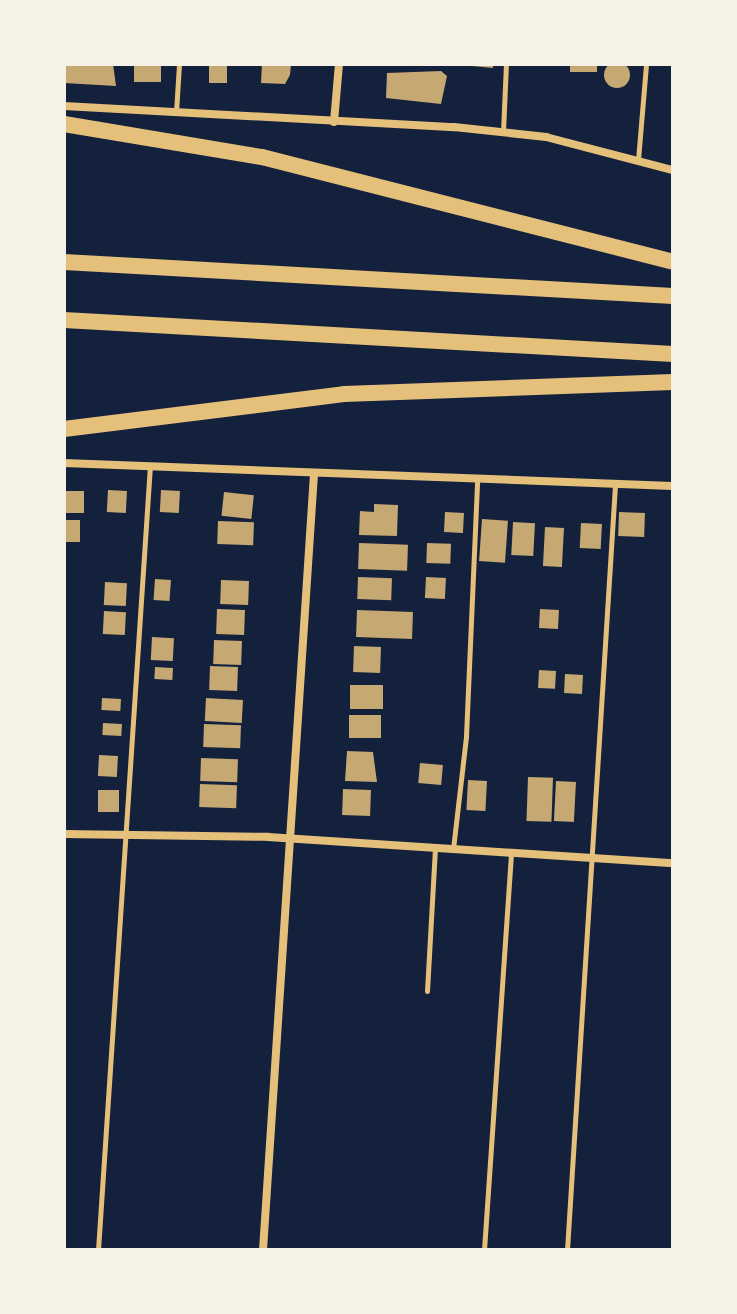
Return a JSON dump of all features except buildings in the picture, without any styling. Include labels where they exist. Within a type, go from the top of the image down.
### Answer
[{"type":"highway","points":[[64,124],[262,157],[673,262]]},
{"type":"highway","points":[[64,262],[673,296]]},
{"type":"highway","points":[[64,320],[673,354]]},
{"type":"highway","points":[[64,429],[358,393],[673,382]]},
{"type":"street","points":[[334,122],[339,64]]},
{"type":"street","points":[[64,106],[503,132],[673,170]]},
{"type":"street","points":[[64,463],[673,486]]},
{"type":"street","points":[[263,1250],[314,474]]},
{"type":"street","points":[[64,834],[289,841],[673,863]]},
{"type":"lane","points":[[176,113],[179,64]]},
{"type":"lane","points":[[503,132],[506,64]]},
{"type":"lane","points":[[638,160],[646,64]]},
{"type":"lane","points":[[98,1250],[150,465]]},
{"type":"lane","points":[[453,850],[466,736],[477,480]]},
{"type":"lane","points":[[567,1250],[615,485]]},
{"type":"lane","points":[[427,991],[435,849]]},
{"type":"lane","points":[[484,1250],[511,853]]}]
